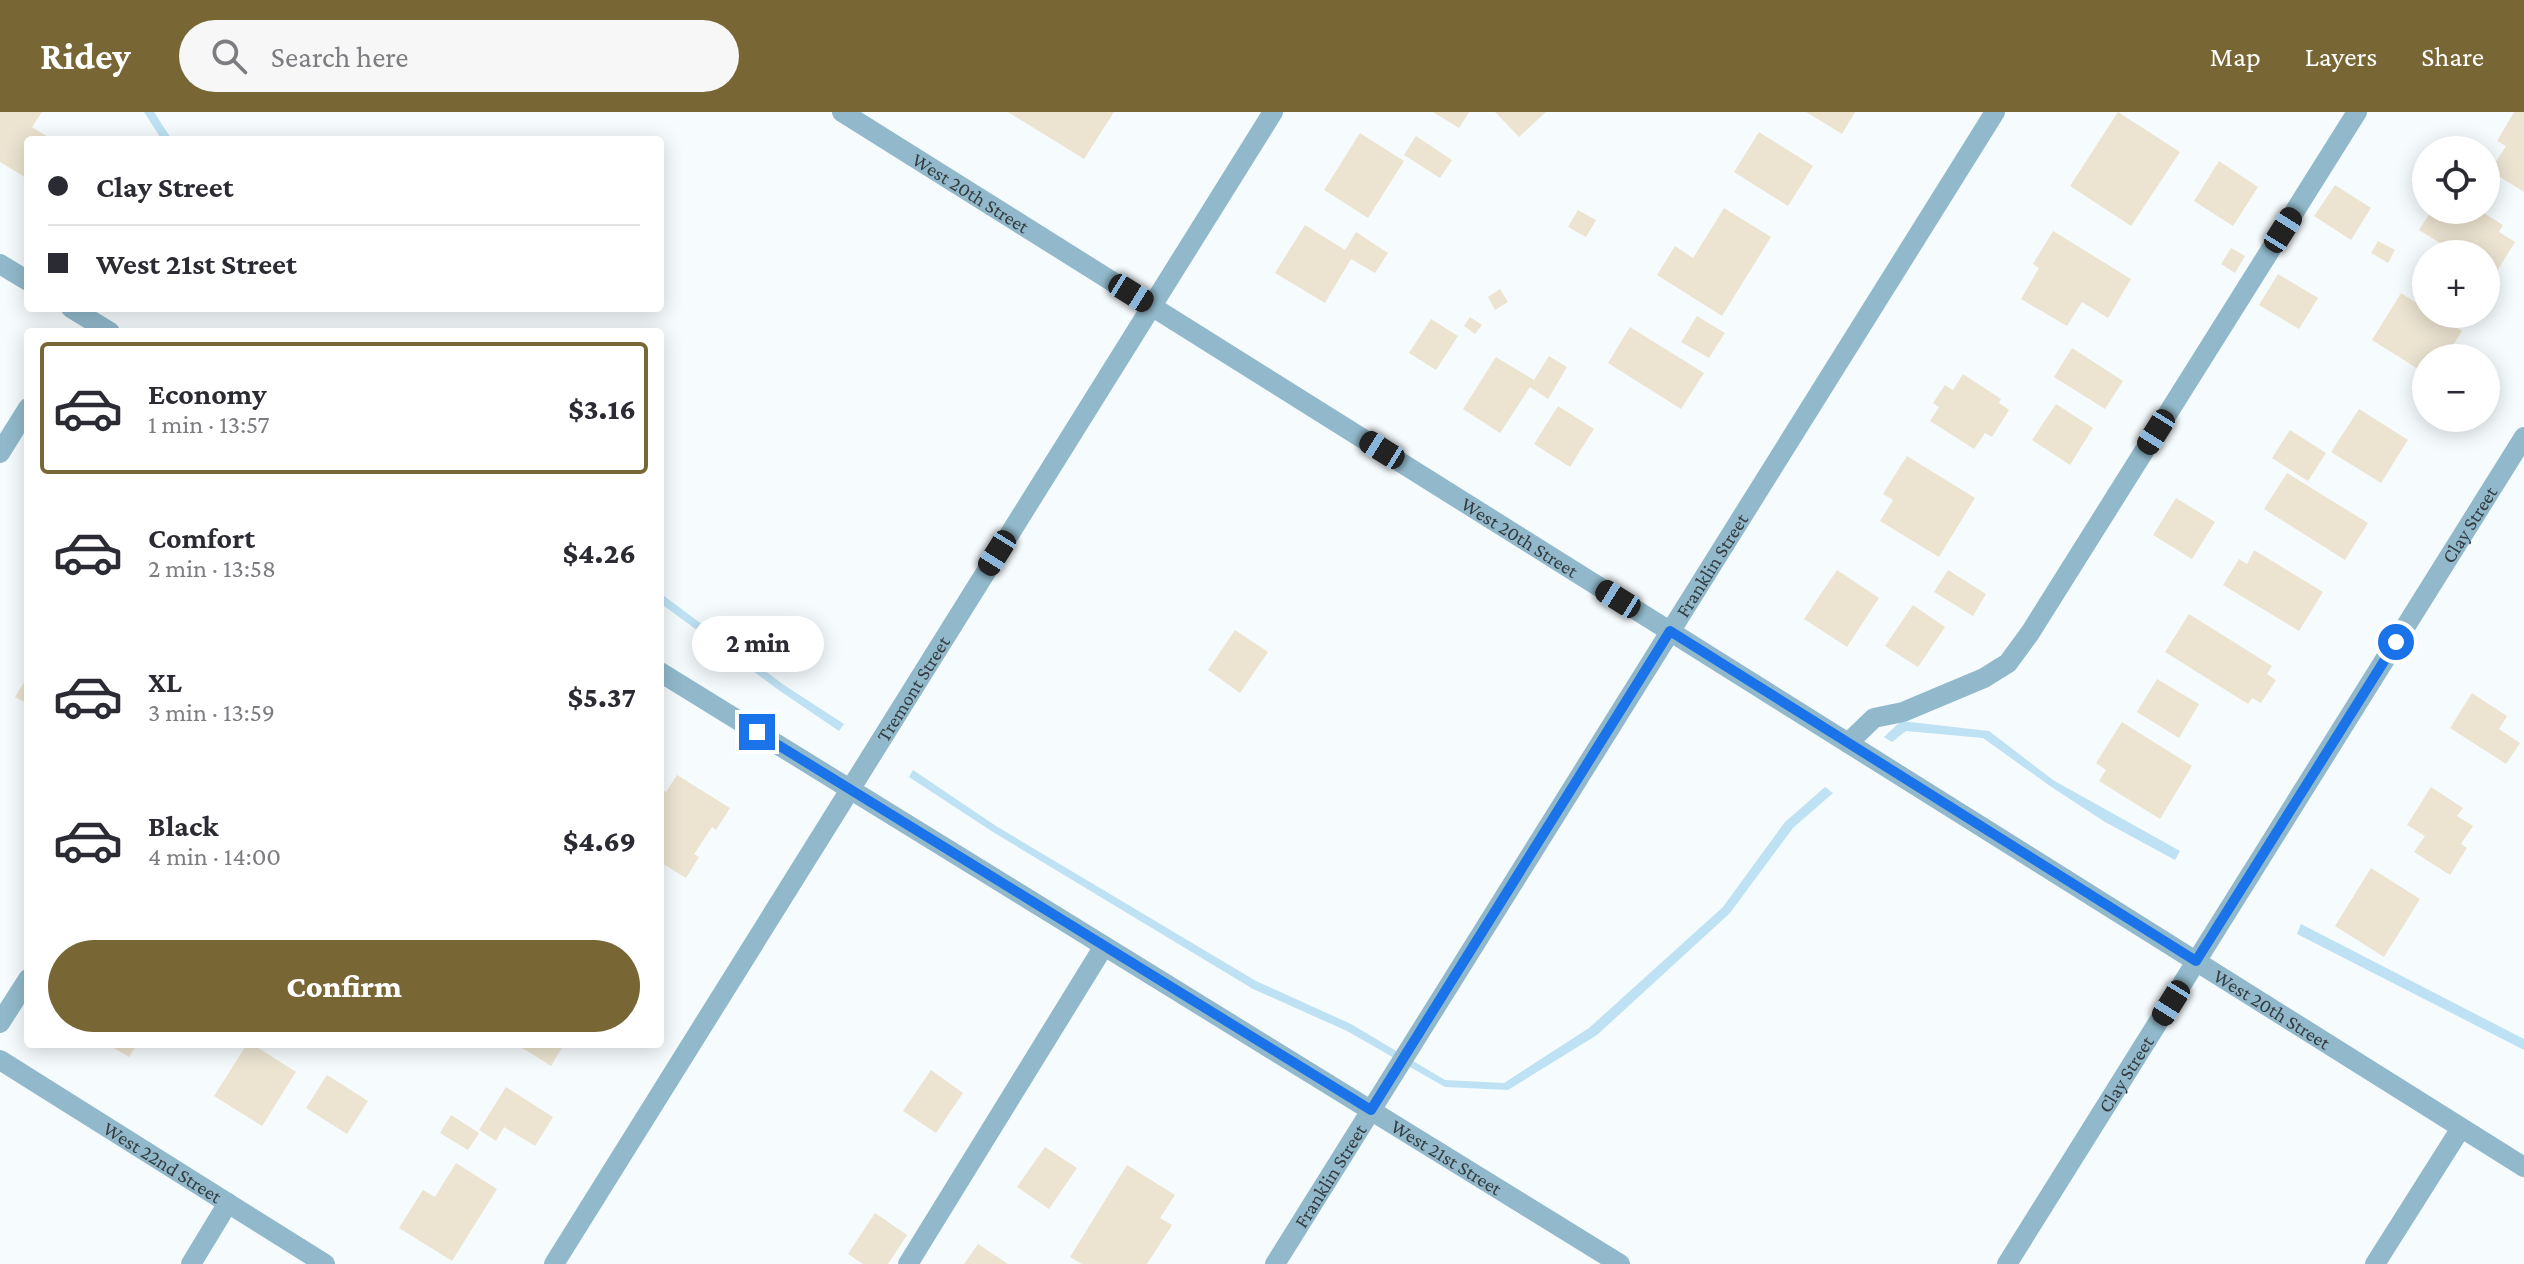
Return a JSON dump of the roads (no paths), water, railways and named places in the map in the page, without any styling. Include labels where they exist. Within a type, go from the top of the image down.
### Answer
[{"type":"street","name":"West 20th Street","points":[[842,112],[2524,1167]]},
{"type":"street","name":"Tremont Street","points":[[554,1264],[1273,112]]},
{"type":"street","name":"Franklin Street","points":[[1275,1264],[1995,112]]},
{"type":"street","points":[[1848,743],[1874,718],[1903,712],[1984,678],[2008,663],[2030,633],[2357,112]]},
{"type":"street","points":[[0,264],[24,279]]},
{"type":"street","points":[[77,319],[100,328]]},
{"type":"street","points":[[0,453],[24,414]]},
{"type":"street","name":"Clay Street","points":[[2007,1264],[2524,437]]},
{"type":"street","name":"West 21st Street","points":[[664,674],[1620,1264]]},
{"type":"street","points":[[908,1264],[1104,946]]},
{"type":"street","points":[[0,1023],[24,985]]},
{"type":"street","name":"West 22nd Street","points":[[0,1060],[325,1264]]},
{"type":"street","points":[[2375,1264],[2461,1128]]},
{"type":"street","points":[[191,1264],[228,1203]]},
{"type":"water","points":[[144,112],[154,112],[169,136],[159,136]]},
{"type":"water","points":[[664,596],[784,685],[844,724],[839,731],[664,606]]},
{"type":"water","points":[[1901,721],[1989,731],[2053,780],[2180,851],[2175,860],[2105,822],[1983,738],[1906,731],[1892,742],[1884,737]]},
{"type":"water","points":[[913,770],[996,826],[1256,981],[1351,1024],[1445,1080],[1504,1083],[1589,1028],[1723,907],[1785,822],[1825,787],[1833,793],[1793,828],[1730,913],[1597,1035],[1508,1090],[1445,1087],[1347,1031],[1253,989],[993,832],[909,777]]},
{"type":"water","points":[[2301,924],[2524,1039],[2524,1050],[2297,934]]}]
